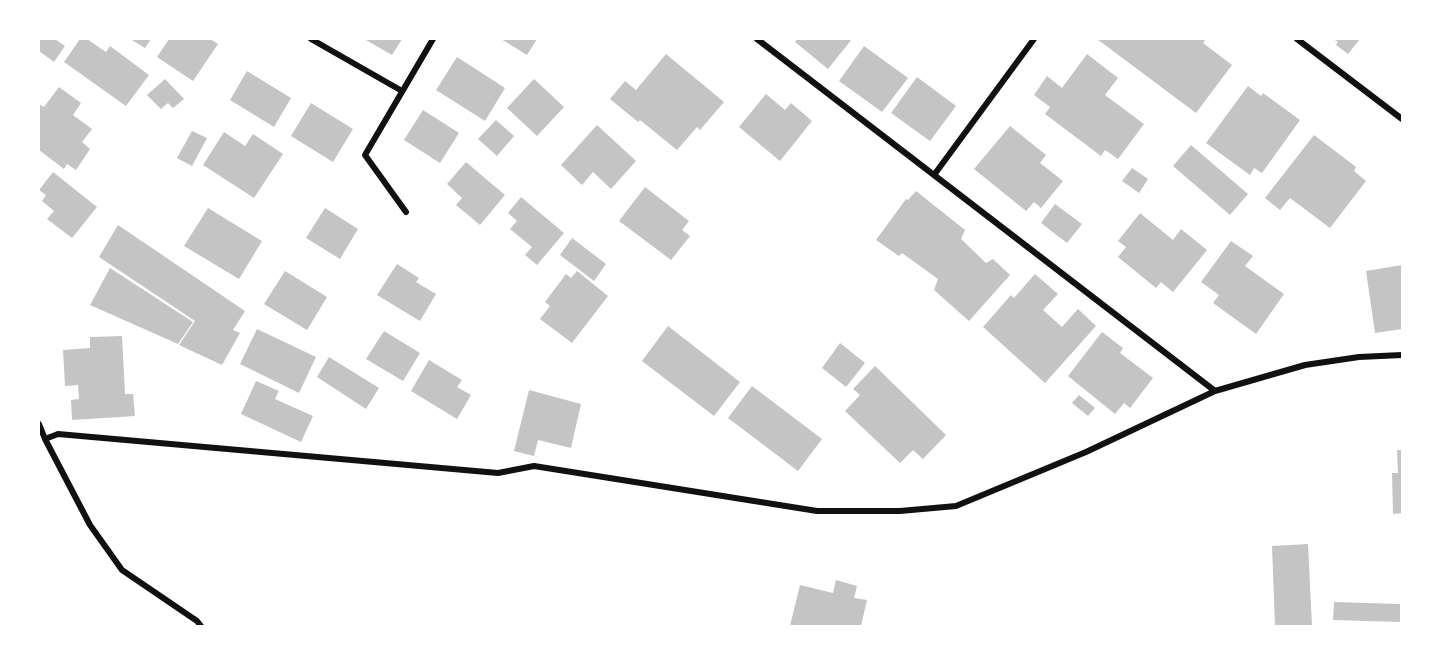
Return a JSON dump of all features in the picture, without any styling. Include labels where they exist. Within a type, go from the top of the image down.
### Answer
[{"type":"street","points":[[311,39],[402,92]]},
{"type":"street","points":[[406,212],[365,154],[433,39]]},
{"type":"street","points":[[757,39],[1215,391]]},
{"type":"street","points":[[934,175],[1034,39]]},
{"type":"street","points":[[1297,39],[1402,118]]},
{"type":"street","points":[[45,439],[58,434],[498,473],[534,466],[817,511],[900,511],[956,506],[1086,452],[1215,391],[1305,365],[1359,357],[1402,355]]},
{"type":"street","points":[[39,424],[90,525],[122,570],[201,626]]},
{"type":"building","points":[[39,39],[55,39],[65,46],[54,62],[39,51]]},
{"type":"building","points":[[80,39],[87,39],[106,52],[110,46],[149,75],[126,106],[64,62]]},
{"type":"building","points":[[130,39],[151,39],[145,48]]},
{"type":"building","points":[[169,39],[210,39],[218,44],[193,81],[157,57]]},
{"type":"building","points":[[364,39],[402,39],[392,55]]},
{"type":"building","points":[[501,39],[537,39],[527,55]]},
{"type":"building","points":[[797,39],[852,39],[828,69],[795,42]]},
{"type":"building","points":[[1097,39],[1206,39],[1203,43],[1232,65],[1196,113]]},
{"type":"building","points":[[1333,39],[1360,39],[1348,54],[1336,45],[1338,42]]},
{"type":"building","points":[[864,46],[908,78],[882,112],[839,81]]},
{"type":"building","points":[[666,54],[724,102],[700,130],[697,127],[677,150],[610,99],[625,81],[636,90]]},
{"type":"building","points":[[1087,54],[1118,78],[1105,95],[1144,124],[1118,159],[1105,150],[1101,156],[1045,114],[1050,107],[1034,95],[1047,76],[1062,88]]},
{"type":"building","points":[[457,57],[505,88],[485,121],[436,90]]},
{"type":"building","points":[[247,71],[291,98],[274,127],[230,100]]},
{"type":"building","points":[[917,77],[956,106],[930,141],[891,113]]},
{"type":"building","points":[[165,79],[184,99],[173,108],[168,103],[161,109],[147,95]]},
{"type":"building","points":[[534,79],[564,107],[537,136],[507,108]]},
{"type":"building","points":[[1248,86],[1261,96],[1263,93],[1300,120],[1262,173],[1254,168],[1250,175],[1206,143]]},
{"type":"building","points":[[59,87],[81,103],[73,115],[92,129],[82,142],[90,149],[76,170],[67,164],[64,169],[39,150],[39,104],[44,107]]},
{"type":"building","points":[[766,94],[785,110],[791,103],[812,121],[780,161],[739,127]]},
{"type":"building","points":[[311,103],[353,129],[333,162],[291,136]]},
{"type":"building","points":[[423,110],[459,133],[440,163],[404,140]]},
{"type":"building","points":[[496,120],[514,136],[497,156],[478,139]]},
{"type":"building","points":[[597,125],[636,161],[611,189],[593,172],[582,185],[561,165]]},
{"type":"building","points":[[1010,126],[1046,155],[1040,163],[1063,181],[1041,208],[1034,202],[1026,211],[974,169]]},
{"type":"building","points":[[192,131],[207,138],[192,166],[177,158]]},
{"type":"building","points":[[224,132],[245,146],[253,134],[283,154],[254,198],[203,165]]},
{"type":"building","points":[[1314,135],[1356,167],[1354,171],[1366,181],[1330,228],[1290,198],[1280,210],[1265,198]]},
{"type":"building","points":[[1191,145],[1248,194],[1230,215],[1173,166]]},
{"type":"building","points":[[466,162],[505,195],[480,225],[456,205],[462,198],[447,184]]},
{"type":"building","points":[[1132,168],[1148,179],[1139,193],[1122,181]]},
{"type":"building","points":[[53,172],[97,207],[72,238],[47,219],[54,211],[42,201],[46,195],[39,190]]},
{"type":"building","points":[[645,187],[689,221],[682,230],[690,236],[671,260],[619,221]]},
{"type":"building","points":[[916,191],[965,230],[961,239],[986,263],[993,259],[1010,275],[969,321],[934,290],[938,279],[902,253],[899,256],[876,240],[906,199],[908,200]]},
{"type":"building","points":[[521,197],[564,233],[537,265],[525,255],[532,247],[510,229],[517,221],[508,213]]},
{"type":"building","points":[[1055,204],[1082,224],[1067,243],[1041,223]]},
{"type":"building","points":[[208,208],[262,241],[239,279],[184,246]]},
{"type":"building","points":[[325,208],[358,229],[340,259],[306,238]]},
{"type":"building","points":[[1140,213],[1173,240],[1181,229],[1207,250],[1173,292],[1161,282],[1156,288],[1118,257],[1126,247],[1118,241]]},
{"type":"building","points":[[118,225],[245,311],[233,330],[240,333],[222,365],[179,345],[195,321],[99,257]]},
{"type":"building","points":[[572,238],[606,264],[594,281],[560,255]]},
{"type":"building","points":[[1231,241],[1253,256],[1245,266],[1284,294],[1256,334],[1213,303],[1219,295],[1201,282]]},
{"type":"building","points":[[397,264],[419,278],[416,282],[436,294],[420,321],[377,295]]},
{"type":"building","points":[[1402,265],[1402,329],[1375,333],[1366,271]]},
{"type":"building","points":[[110,268],[193,322],[178,344],[90,305]]},
{"type":"building","points":[[285,271],[327,297],[307,330],[264,304]]},
{"type":"building","points":[[577,271],[608,296],[572,343],[540,319],[550,306],[545,302],[566,274],[571,278]]},
{"type":"building","points":[[1035,274],[1058,294],[1043,310],[1062,327],[1078,309],[1096,326],[1045,383],[983,327],[1011,295],[1014,298]]},
{"type":"building","points":[[668,326],[740,382],[714,416],[642,361]]},
{"type":"building","points":[[257,329],[316,357],[299,393],[240,364]]},
{"type":"building","points":[[384,331],[420,353],[403,381],[366,359]]},
{"type":"building","points":[[1102,332],[1123,348],[1120,353],[1153,378],[1130,408],[1124,403],[1115,414],[1068,376]]},
{"type":"building","points":[[122,336],[125,394],[133,394],[135,416],[72,420],[71,400],[79,399],[78,385],[65,386],[63,350],[90,348],[90,337]]},
{"type":"building","points":[[840,343],[865,363],[846,387],[822,368]]},
{"type":"building","points":[[329,357],[379,388],[366,409],[317,377]]},
{"type":"building","points":[[429,360],[462,380],[457,387],[471,395],[457,419],[411,391]]},
{"type":"building","points":[[875,366],[946,435],[923,459],[913,450],[900,463],[845,411],[860,395],[853,389]]},
{"type":"building","points":[[256,381],[279,391],[275,399],[313,416],[301,442],[241,414]]},
{"type":"building","points":[[752,386],[822,439],[798,471],[728,418]]},
{"type":"building","points":[[529,390],[581,404],[571,448],[538,440],[534,456],[514,451]]},
{"type":"building","points":[[1079,395],[1095,408],[1088,416],[1072,403]]},
{"type":"building","points":[[1397,450],[1402,450],[1402,513],[1393,514],[1392,473],[1398,473]]},
{"type":"building","points":[[1308,544],[1312,626],[1275,626],[1272,546]]},
{"type":"building","points":[[836,580],[857,586],[854,598],[867,600],[861,626],[790,626],[800,585],[833,593]]},
{"type":"building","points":[[1334,602],[1400,604],[1400,622],[1333,620]]}]
